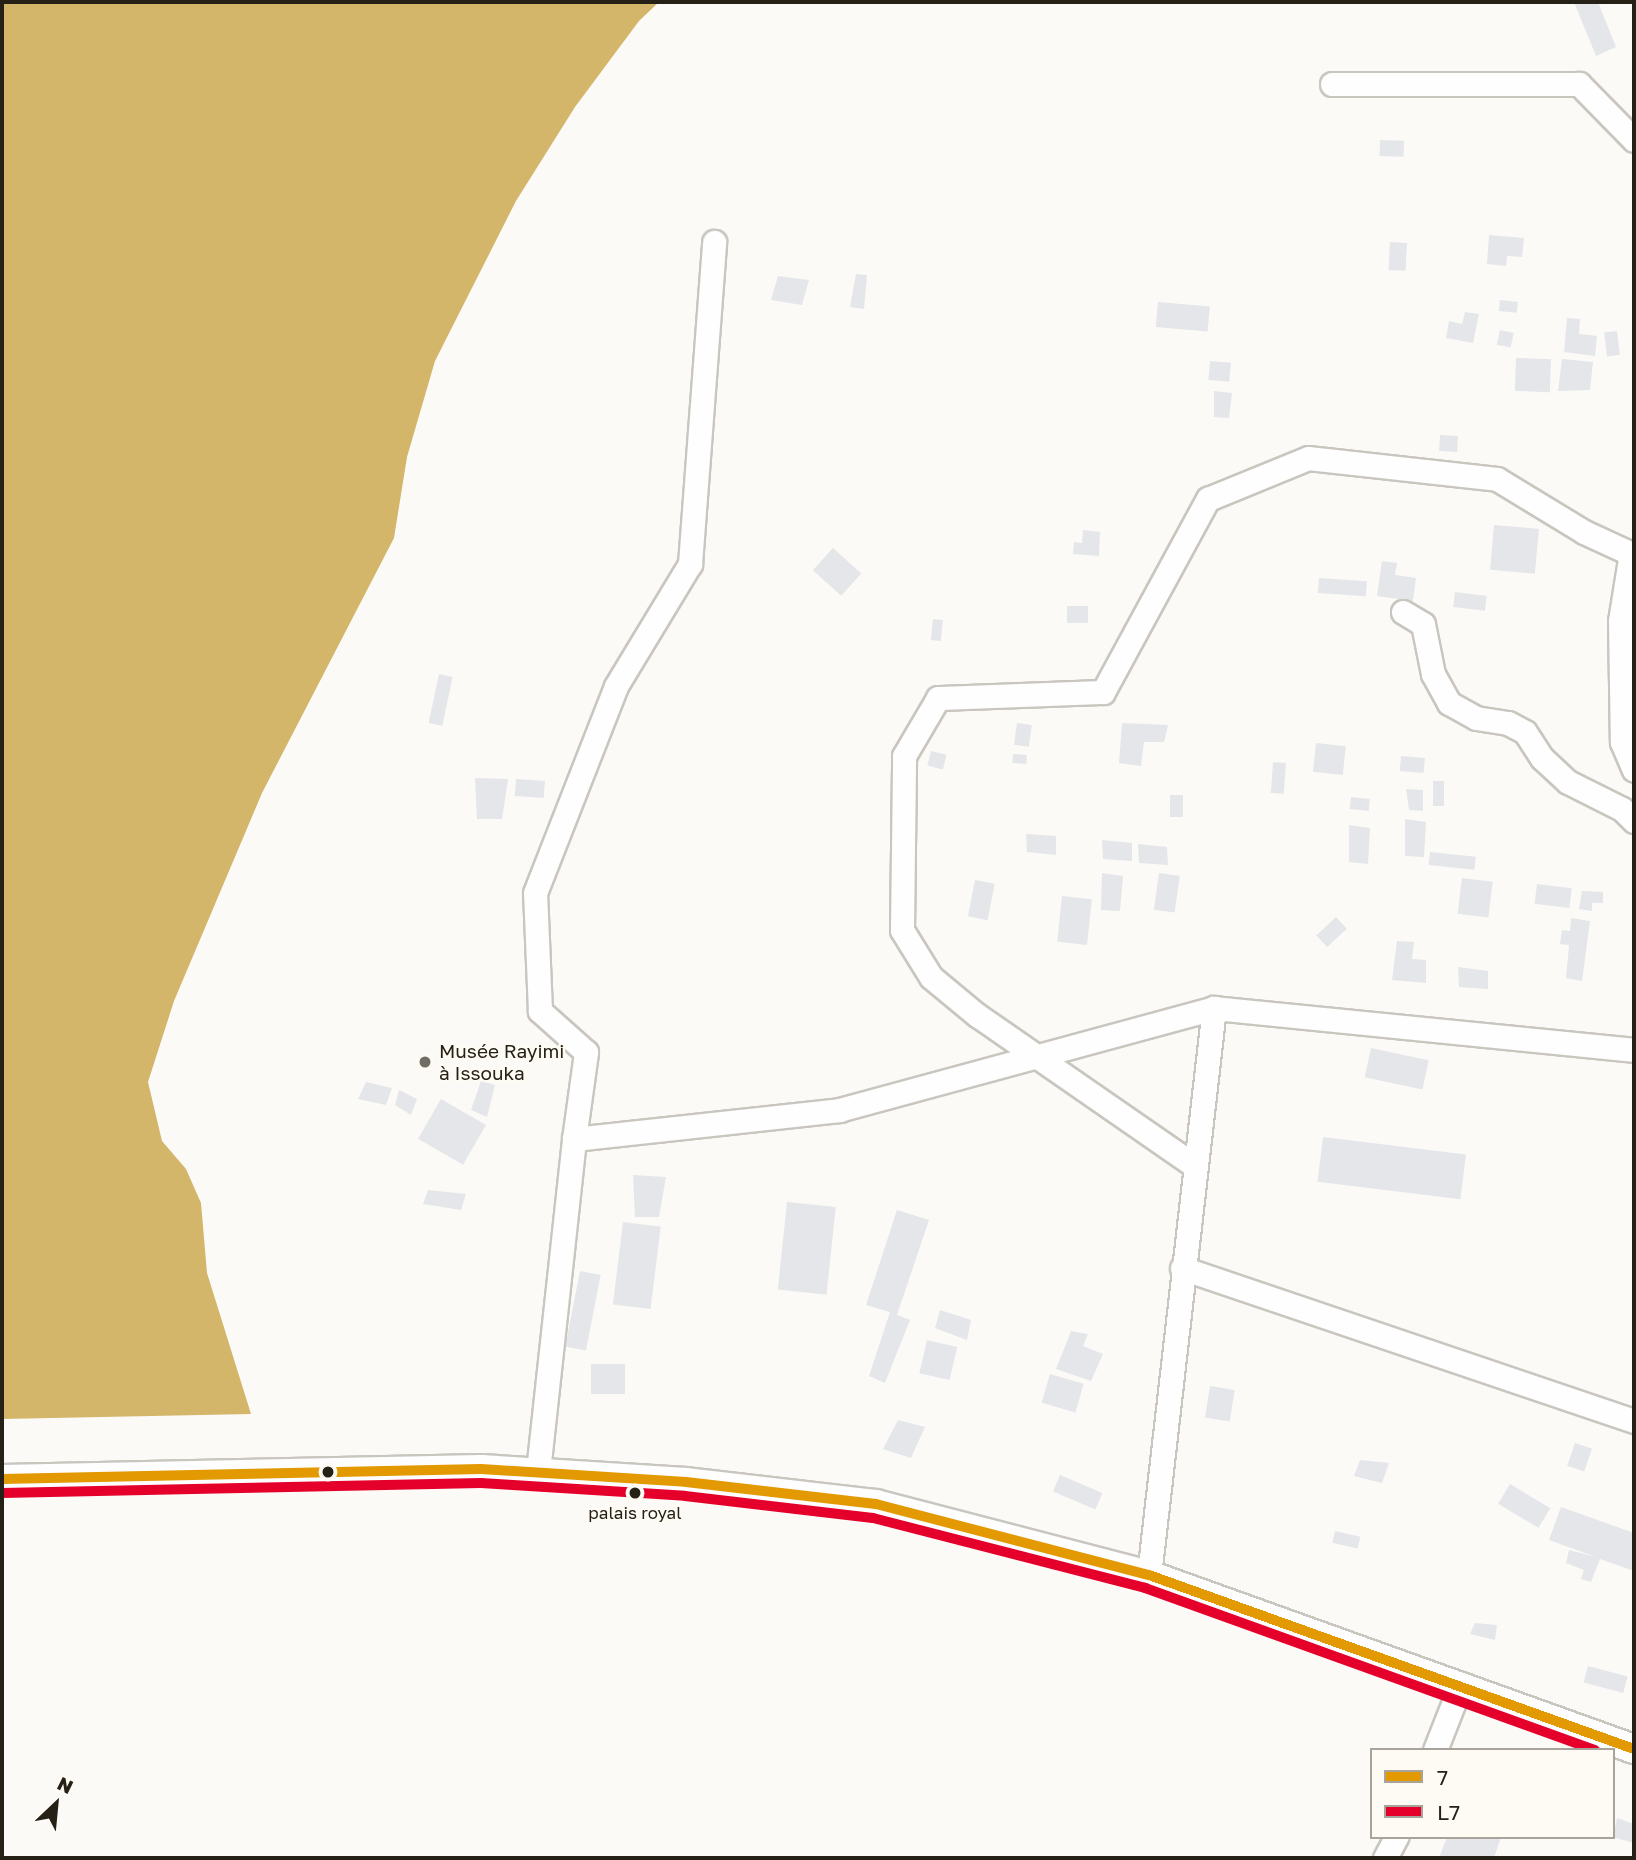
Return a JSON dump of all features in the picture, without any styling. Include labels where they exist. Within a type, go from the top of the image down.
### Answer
[{"type":"street","points":[[1332,84],[1579,84],[1634,140]]},
{"type":"street","points":[[538,1471],[586,1052],[540,1010],[535,893],[616,686],[690,564],[714,242]]},
{"type":"street","points":[[1195,1166],[1040,1058],[931,977],[902,930],[904,756],[938,698],[1103,692],[1208,499],[1308,458],[1497,479],[1584,532],[1633,554],[1620,621],[1622,742],[1634,771]]},
{"type":"street","points":[[1403,612],[1423,624],[1433,674],[1449,703],[1476,718],[1508,723],[1525,732],[1542,758],[1568,782],[1622,809],[1634,821]]},
{"type":"street","points":[[574,1139],[839,1110],[1040,1058],[1214,1007],[1634,1050]]},
{"type":"street","points":[[1149,1575],[1182,1268],[1214,1007]]},
{"type":"street","points":[[1182,1268],[1634,1421]]},
{"type":"street","points":[[2,1479],[345,1470],[538,1471],[686,1482],[876,1504],[1149,1575],[1461,1684],[1634,1749]]},
{"type":"street","points":[[1436,1748],[1461,1684]]},
{"type":"street","points":[[1385,1858],[1395,1839]]},
{"type":"shaded area","points":[[2,2],[659,2],[639,21],[575,107],[516,201],[435,361],[407,457],[394,538],[262,793],[174,1001],[148,1082],[162,1141],[186,1169],[201,1203],[207,1273],[251,1414],[2,1419]]},
{"type":"building","points":[[1574,2],[1598,2],[1616,47],[1596,56]]},
{"type":"building","points":[[1380,140],[1404,141],[1403,157],[1379,156]]},
{"type":"building","points":[[1489,235],[1524,238],[1522,257],[1507,256],[1506,266],[1487,264]]},
{"type":"building","points":[[1390,242],[1407,243],[1406,271],[1389,270]]},
{"type":"building","points":[[856,274],[867,275],[864,309],[850,307]]},
{"type":"building","points":[[778,276],[809,280],[802,305],[771,300]]},
{"type":"building","points":[[1500,300],[1518,302],[1517,313],[1499,311]]},
{"type":"building","points":[[1158,302],[1210,307],[1208,331],[1156,327]]},
{"type":"building","points":[[1465,312],[1479,314],[1473,343],[1446,338],[1449,321],[1462,324]]},
{"type":"building","points":[[1567,318],[1580,319],[1579,334],[1597,336],[1595,356],[1564,352]]},
{"type":"building","points":[[1500,330],[1514,333],[1511,348],[1497,345]]},
{"type":"building","points":[[1617,331],[1620,355],[1607,356],[1604,333]]},
{"type":"building","points":[[1516,358],[1551,359],[1550,392],[1515,391]]},
{"type":"building","points":[[1562,359],[1593,362],[1590,390],[1558,391]]},
{"type":"building","points":[[1210,361],[1231,363],[1229,382],[1208,380]]},
{"type":"building","points":[[1214,391],[1232,393],[1229,418],[1214,417]]},
{"type":"building","points":[[1440,435],[1458,436],[1457,452],[1439,451]]},
{"type":"building","points":[[1494,525],[1539,529],[1535,574],[1490,570]]},
{"type":"building","points":[[1083,530],[1100,532],[1099,556],[1073,554],[1074,542],[1082,543]]},
{"type":"building","points":[[833,548],[861,573],[841,596],[813,570]]},
{"type":"building","points":[[1382,561],[1397,563],[1395,575],[1416,578],[1413,601],[1377,596]]},
{"type":"building","points":[[1319,578],[1367,581],[1366,596],[1318,593]]},
{"type":"building","points":[[1455,592],[1487,596],[1485,611],[1453,607]]},
{"type":"building","points":[[1067,606],[1088,606],[1088,623],[1067,623]]},
{"type":"building","points":[[933,619],[943,620],[941,641],[931,640]]},
{"type":"building","points":[[439,674],[453,677],[442,726],[429,723]]},
{"type":"building","points":[[1017,723],[1032,725],[1029,747],[1014,745]]},
{"type":"building","points":[[1122,723],[1168,725],[1164,742],[1144,742],[1141,766],[1119,763]]},
{"type":"building","points":[[1316,743],[1346,746],[1343,775],[1313,772]]},
{"type":"building","points":[[931,751],[947,755],[943,769],[927,766]]},
{"type":"building","points":[[1013,754],[1027,755],[1026,764],[1012,763]]},
{"type":"building","points":[[1401,756],[1425,758],[1424,773],[1400,771]]},
{"type":"building","points":[[1273,762],[1286,763],[1284,794],[1271,793]]},
{"type":"building","points":[[475,778],[508,779],[502,819],[477,819]]},
{"type":"building","points":[[516,779],[545,781],[544,798],[515,796]]},
{"type":"building","points":[[1433,781],[1444,781],[1444,806],[1433,806]]},
{"type":"building","points":[[1406,789],[1423,790],[1423,811],[1409,810]]},
{"type":"building","points":[[1170,795],[1183,795],[1183,817],[1170,817]]},
{"type":"building","points":[[1351,797],[1370,799],[1369,811],[1350,809]]},
{"type":"building","points":[[1405,819],[1426,822],[1424,857],[1405,856]]},
{"type":"building","points":[[1349,825],[1370,828],[1368,864],[1349,862]]},
{"type":"building","points":[[1026,834],[1056,836],[1056,855],[1027,852]]},
{"type":"building","points":[[1102,840],[1132,843],[1132,861],[1103,859]]},
{"type":"building","points":[[1138,844],[1167,847],[1168,865],[1139,863]]},
{"type":"building","points":[[1430,852],[1476,857],[1474,870],[1429,865]]},
{"type":"building","points":[[1102,873],[1123,876],[1120,911],[1101,910]]},
{"type":"building","points":[[1159,873],[1180,876],[1175,913],[1154,910]]},
{"type":"building","points":[[1462,878],[1493,882],[1488,918],[1458,914]]},
{"type":"building","points":[[975,880],[995,884],[988,920],[968,916]]},
{"type":"building","points":[[1537,884],[1572,888],[1569,908],[1535,904]]},
{"type":"building","points":[[1582,891],[1603,892],[1603,903],[1592,903],[1592,911],[1579,909]]},
{"type":"building","points":[[1062,896],[1092,899],[1087,945],[1057,942]]},
{"type":"building","points":[[1336,917],[1347,929],[1327,947],[1316,935]]},
{"type":"building","points":[[1571,918],[1590,921],[1582,981],[1566,978],[1569,945],[1560,944],[1562,930],[1570,931]]},
{"type":"building","points":[[1397,941],[1414,942],[1412,959],[1426,960],[1426,983],[1392,980]]},
{"type":"building","points":[[1458,967],[1488,971],[1488,989],[1459,987]]},
{"type":"building","points":[[1371,1048],[1429,1060],[1422,1090],[1365,1077]]},
{"type":"building","points":[[481,1081],[495,1085],[487,1117],[471,1110]]},
{"type":"building","points":[[366,1082],[392,1088],[386,1105],[358,1099]]},
{"type":"building","points":[[399,1090],[417,1099],[411,1115],[395,1105]]},
{"type":"building","points":[[441,1099],[486,1125],[463,1165],[418,1139]]},
{"type":"building","points":[[1323,1137],[1466,1155],[1460,1199],[1318,1182]]},
{"type":"building","points":[[633,1175],[666,1177],[659,1217],[635,1217]]},
{"type":"building","points":[[428,1190],[466,1194],[461,1210],[423,1204]]},
{"type":"building","points":[[787,1202],[836,1207],[827,1295],[778,1290]]},
{"type":"building","points":[[897,1210],[929,1220],[897,1315],[910,1320],[885,1383],[869,1376],[890,1312],[866,1305]]},
{"type":"building","points":[[623,1222],[661,1227],[651,1309],[613,1304]]},
{"type":"building","points":[[580,1271],[601,1275],[586,1351],[565,1347]]},
{"type":"building","points":[[940,1310],[971,1320],[967,1340],[935,1328]]},
{"type":"building","points":[[1071,1331],[1088,1334],[1083,1346],[1103,1354],[1091,1381],[1056,1369]]},
{"type":"building","points":[[927,1340],[957,1347],[950,1380],[919,1373]]},
{"type":"building","points":[[591,1364],[625,1364],[625,1394],[591,1394]]},
{"type":"building","points":[[1050,1374],[1084,1384],[1075,1412],[1042,1403]]},
{"type":"building","points":[[1210,1386],[1235,1390],[1230,1422],[1205,1418]]},
{"type":"building","points":[[898,1420],[925,1427],[911,1458],[883,1449]]},
{"type":"building","points":[[1575,1443],[1592,1449],[1584,1472],[1567,1466]]},
{"type":"building","points":[[1360,1460],[1389,1463],[1382,1483],[1354,1476]]},
{"type":"building","points":[[1060,1475],[1102,1493],[1095,1510],[1053,1492]]},
{"type":"building","points":[[1510,1484],[1550,1508],[1538,1528],[1498,1504]]},
{"type":"building","points":[[1561,1507],[1634,1533],[1634,1571],[1600,1559],[1591,1582],[1581,1579],[1584,1570],[1566,1563],[1569,1550],[1596,1557],[1549,1540]]},
{"type":"building","points":[[1335,1531],[1360,1537],[1358,1549],[1332,1543]]},
{"type":"building","points":[[1475,1623],[1497,1625],[1495,1640],[1470,1634]]},
{"type":"building","points":[[1588,1666],[1628,1677],[1623,1693],[1584,1682]]},
{"type":"building","points":[[1617,1818],[1634,1824],[1634,1843],[1615,1838]]},
{"type":"building","points":[[1446,1839],[1500,1839],[1494,1858],[1439,1858]]},
{"type":"transit line","name":"7","points":[[2,1479],[481,1469],[686,1482],[876,1504],[1149,1575],[1634,1749]]},
{"type":"transit line","name":"L7","points":[[2,1493],[481,1483],[685,1496],[873,1518],[1145,1588],[1589,1748]]},
{"type":"place","name":"Musée Rayimi à Issouka","points":[[425,1062]]},
{"type":"place","name":"palais royal","points":[[635,1493]]}]
